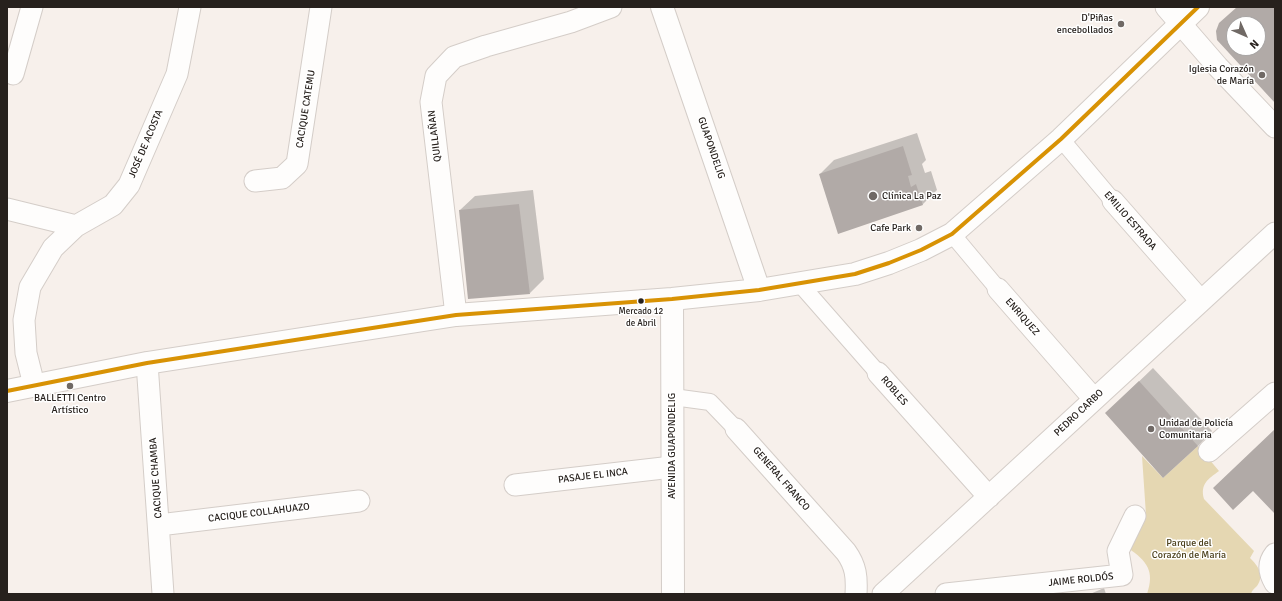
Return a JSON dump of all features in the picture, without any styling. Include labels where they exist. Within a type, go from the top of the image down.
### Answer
[{"type":"street","points":[[13,74],[32,7]]},
{"type":"street","name":"JOSÉ DE ACOSTA","points":[[34,385],[26,353],[24,327],[30,287],[53,248],[76,226],[113,205],[129,185],[177,74],[190,7]]},
{"type":"street","name":"CACIQUE CATEMU","points":[[255,181],[282,178],[298,164],[322,7]]},
{"type":"street","name":"QUILLAÑAN","points":[[456,315],[430,102],[436,76],[454,57],[486,46],[571,22],[611,7]]},
{"type":"street","name":"GUAPONDELIG","points":[[662,7],[759,290]]},
{"type":"street","points":[[7,391],[147,363],[456,315],[672,299],[759,290],[855,274],[922,250],[952,234],[1062,139],[1173,15],[1198,7]]},
{"type":"street","points":[[1173,15],[1218,67],[1275,127]]},
{"type":"street","name":"EMILIO ESTRADA","points":[[1062,139],[1113,201],[1201,301]]},
{"type":"street","points":[[7,209],[76,226]]},
{"type":"street","name":"PEDRO CARBO","points":[[883,594],[1275,233]]},
{"type":"street","name":"ENRIQUEZ","points":[[952,234],[1094,399]]},
{"type":"street","name":"ROBLES","points":[[800,284],[989,497]]},
{"type":"street","name":"AVENIDA GUAPONDELIG","points":[[672,299],[673,594]]},
{"type":"street","name":"CACIQUE CHAMBA","points":[[147,363],[163,594]]},
{"type":"street","points":[[1209,452],[1275,393]]},
{"type":"street","name":"GENERAL FRANCO","points":[[673,397],[710,402],[736,428],[846,552],[853,563],[857,574],[856,594]]},
{"type":"street","name":"PASAJE EL INCA","points":[[515,485],[672,467]]},
{"type":"street","name":"CACIQUE COLLAHUAZO","points":[[159,524],[359,501]]},
{"type":"street","name":"JAIME ROLDÓS","points":[[946,594],[974,593],[1122,575],[1118,551],[1135,516]]},
{"type":"green space","name":"Parque del Corazón de María","points":[[1198,446],[1219,471],[1206,482],[1203,489],[1204,499],[1254,551],[1250,558],[1260,571],[1260,578],[1257,586],[1251,594],[1147,594],[1150,579],[1148,567],[1140,557],[1128,548],[1129,539],[1146,515],[1142,456],[1163,478]]},
{"type":"building","name":"Iglesia Corazón de María","points":[[1237,7],[1275,7],[1275,103],[1232,56],[1266,56],[1266,16],[1227,16]]},
{"type":"building","name":"Iglesia Corazón de María","points":[[1226,17],[1226,50],[1217,40],[1216,31],[1219,23]]},
{"type":"building","name":"Clínica La Paz","points":[[903,146],[912,175],[908,176],[911,187],[916,184],[923,205],[838,234],[819,174]]},
{"type":"building","points":[[519,204],[530,294],[468,299],[459,210]]},
{"type":"building","name":"Unidad de Policía Comunitaria","points":[[1139,381],[1198,446],[1163,478],[1105,413]]},
{"type":"building","points":[[1275,429],[1275,514],[1253,491],[1233,510],[1213,488]]},
{"type":"transit line","points":[[7,391],[147,363],[456,315],[672,299],[759,290],[855,274],[889,263],[921,250],[952,234],[1061,139],[1198,7]]},
{"type":"place","name":"D'Piñas encebollados","points":[[1121,24]]},
{"type":"place","name":"Iglesia Corazón de María","points":[[1262,75]]},
{"type":"place","name":"Clínica La Paz","points":[[873,196]]},
{"type":"place","name":"Cafe Park","points":[[919,228]]},
{"type":"place","name":"Mercado 12 de Abril","points":[[641,301]]},
{"type":"place","name":"BALLETTI Centro Artístico","points":[[70,386]]},
{"type":"place","name":"Unidad de Policía Comunitaria","points":[[1151,429]]}]
